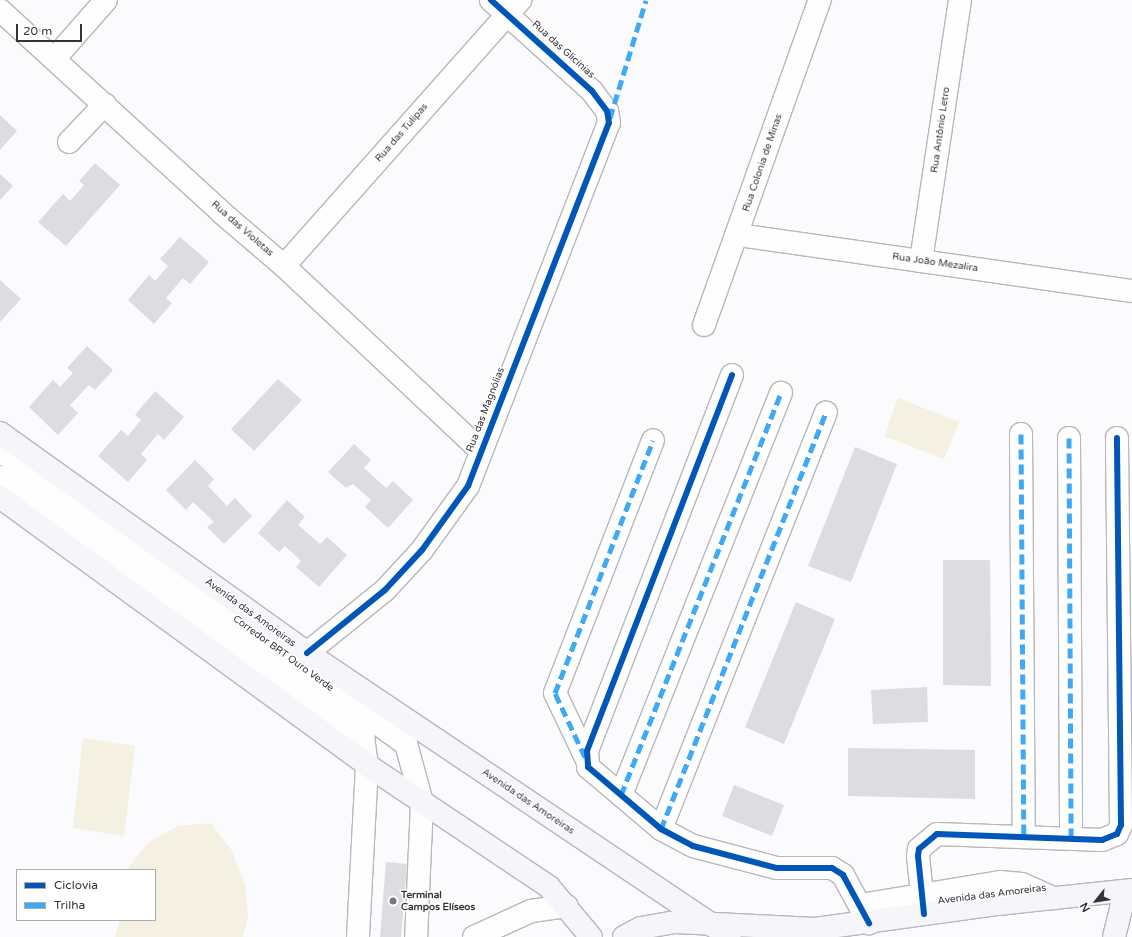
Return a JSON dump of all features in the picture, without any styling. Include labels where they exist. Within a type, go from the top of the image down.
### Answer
[{"type":"main road","name":"Avenida das Amoreiras","points":[[0,433],[306,653],[712,925],[815,929],[865,914],[922,904],[1054,898],[1132,890]]},
{"type":"main road","points":[[0,497],[367,765],[549,887],[567,906],[591,937]]},
{"type":"main road","points":[[1114,937],[1113,930],[1121,908],[1132,893]]},
{"type":"main road","points":[[624,937],[658,924],[712,925],[730,937]]},
{"type":"street","points":[[55,58],[106,0]]},
{"type":"street","name":"Rua Colonia de Minas","points":[[704,325],[738,235],[820,0]]},
{"type":"street","name":"Rua Antônio Letro","points":[[921,261],[960,0]]},
{"type":"street","name":"Rua das Glicínias","points":[[506,5],[592,91],[607,111],[609,123]]},
{"type":"street","name":"Rua das Tulipas","points":[[284,266],[506,5]]},
{"type":"street","name":"Rua das Violetas","points":[[0,10],[55,58],[212,204],[284,266],[481,451]]},
{"type":"street","points":[[69,142],[105,104]]},
{"type":"street","name":"Rua das Magnólias","points":[[306,653],[385,590],[422,550],[468,486],[609,123]]},
{"type":"street","name":"Rua João Mezalira","points":[[738,235],[1132,291]]},
{"type":"street","points":[[587,760],[587,751],[732,375]]},
{"type":"street","points":[[621,795],[781,393]]},
{"type":"street","points":[[661,829],[826,413]]},
{"type":"street","points":[[1021,434],[1024,836]]},
{"type":"street","points":[[1069,438],[1071,837]]},
{"type":"street","points":[[922,904],[917,864],[919,849],[937,834],[1071,837],[1107,840],[1117,834],[1121,825],[1116,438]]},
{"type":"street","points":[[653,440],[555,693],[591,771],[661,829],[692,846],[777,868],[832,868],[843,875],[865,914]]},
{"type":"street","name":"Corredor BRT Ouro Verde","points":[[0,451],[406,744],[422,802],[416,937]]},
{"type":"street","name":"Corredor BRT Ouro Verde","points":[[0,477],[363,737],[367,765],[358,937]]},
{"type":"street","points":[[474,937],[531,911],[567,906]]},
{"type":"shaded area","points":[[898,398],[959,422],[944,459],[884,436]]},
{"type":"shaded area","points":[[83,738],[135,746],[124,836],[73,828]]},
{"type":"shaded area","points":[[211,823],[232,851],[245,884],[248,916],[243,937],[115,937],[120,921],[156,921],[156,869],[128,869],[148,843],[178,826]]},
{"type":"building","points":[[0,115],[17,131],[0,150]]},
{"type":"building","points":[[95,163],[120,185],[66,246],[38,222],[63,194],[70,201],[84,185],[79,181]]},
{"type":"building","points":[[0,174],[13,186],[0,200]]},
{"type":"building","points":[[180,237],[209,262],[190,284],[183,278],[166,298],[172,303],[154,324],[128,300],[149,275],[155,281],[168,266],[160,259]]},
{"type":"building","points":[[0,280],[21,299],[0,322]]},
{"type":"building","points":[[87,346],[113,370],[95,390],[89,385],[70,405],[78,413],[58,435],[29,407],[53,380],[60,387],[73,373],[67,368]]},
{"type":"building","points":[[278,379],[302,400],[254,451],[231,429]]},
{"type":"building","points":[[155,391],[184,417],[164,440],[158,434],[141,454],[147,460],[128,482],[98,456],[121,430],[128,436],[141,420],[135,415]]},
{"type":"building","points":[[354,444],[371,460],[364,468],[386,488],[393,481],[413,500],[388,528],[365,507],[371,500],[353,484],[346,488],[328,472]]},
{"type":"building","points":[[855,447],[897,464],[851,582],[808,566]]},
{"type":"building","points":[[195,460],[214,479],[208,486],[227,506],[235,498],[252,516],[224,544],[207,527],[214,522],[193,502],[186,510],[166,490]]},
{"type":"building","points":[[287,500],[305,517],[298,525],[320,544],[327,537],[347,555],[319,587],[296,567],[301,561],[285,546],[279,552],[258,533]]},
{"type":"building","points":[[943,560],[990,560],[991,686],[943,685]]},
{"type":"building","points":[[796,602],[835,619],[784,744],[745,727]]},
{"type":"building","points":[[927,687],[928,722],[873,724],[871,690]]},
{"type":"building","points":[[848,748],[975,750],[975,799],[848,796]]},
{"type":"building","points":[[734,785],[784,805],[772,836],[722,816]]},
{"type":"building","name":"Terminal Campos Elíseos","points":[[386,862],[407,864],[401,937],[380,937]]},
{"type":"marked path","points":[[610,118],[646,0]]},
{"type":"marked path","points":[[621,795],[781,393]]},
{"type":"marked path","points":[[661,829],[826,413]]},
{"type":"marked path","points":[[1021,434],[1024,836]]},
{"type":"marked path","points":[[1069,438],[1071,837]]},
{"type":"marked path","points":[[585,757],[555,693],[653,440]]},
{"type":"cycle path","points":[[307,653],[385,590],[422,550],[468,486],[609,123],[607,111],[592,91],[491,0]]},
{"type":"cycle path","points":[[732,375],[587,751],[588,767],[661,829],[693,846],[777,868],[832,868],[843,875],[869,923]]},
{"type":"cycle path","points":[[924,914],[918,856],[919,849],[937,834],[1102,840],[1117,834],[1121,825],[1117,438]]},
{"type":"place","name":"Terminal Campos Elíseos","points":[[393,901]]}]
